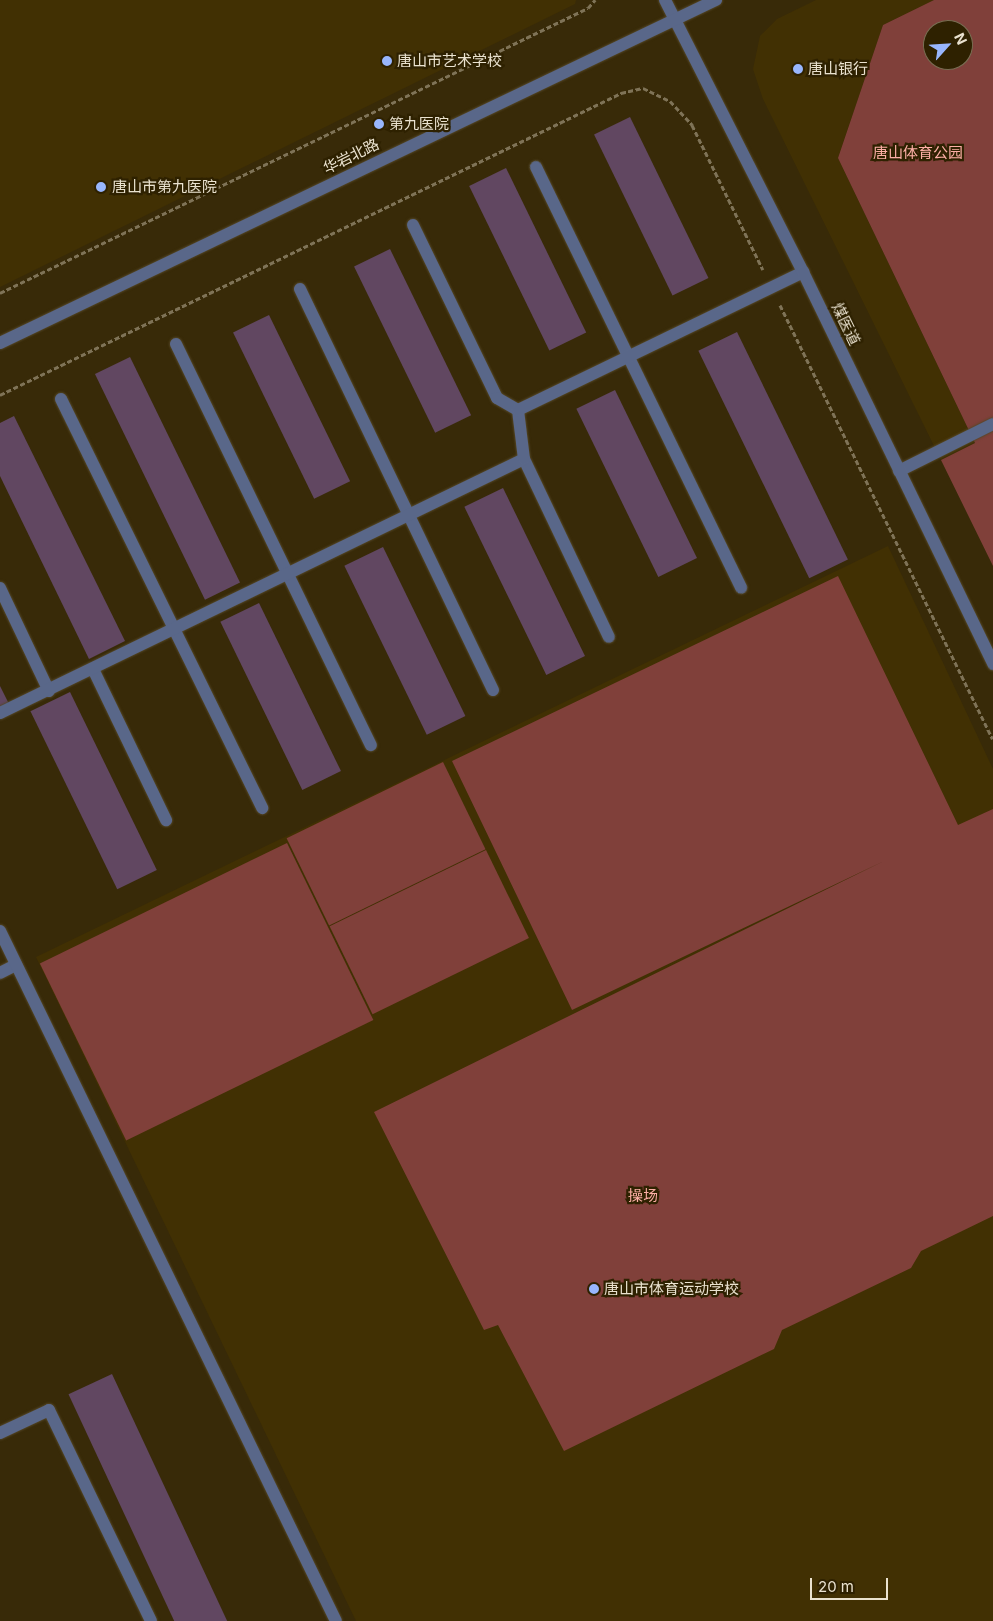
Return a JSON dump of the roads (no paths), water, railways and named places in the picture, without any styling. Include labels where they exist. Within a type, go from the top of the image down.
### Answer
[{"type":"street","name":"煤医道","points":[[665,0],[803,272],[993,664]]},
{"type":"street","name":"华岩北路","points":[[0,343],[716,0]]},
{"type":"street","points":[[536,167],[741,588]]},
{"type":"street","points":[[413,225],[496,398],[518,410]]},
{"type":"street","points":[[518,410],[803,272]]},
{"type":"street","points":[[300,289],[494,690]]},
{"type":"street","points":[[176,344],[371,745]]},
{"type":"street","points":[[61,399],[262,808]]},
{"type":"street","points":[[518,410],[524,459],[609,637]]},
{"type":"street","points":[[899,471],[993,424]]},
{"type":"street","points":[[0,713],[524,459]]},
{"type":"street","points":[[0,588],[48,691]]},
{"type":"street","points":[[93,669],[166,820]]},
{"type":"street","points":[[0,931],[336,1621]]},
{"type":"street","points":[[0,973],[16,965]]},
{"type":"street","points":[[0,1433],[49,1410],[151,1621]]},
{"type":"place","name":"唐山市艺术学校","points":[[387,61]]},
{"type":"place","name":"唐山银行","points":[[798,69]]},
{"type":"place","name":"第九医院","points":[[379,124]]},
{"type":"place","name":"唐山市第九医院","points":[[101,187]]},
{"type":"place","name":"唐山市体育运动学校","points":[[594,1289]]},
{"type":"park label","name":"唐山体育公园","points":[[918,153]]},
{"type":"park label","name":"操场","points":[[643,1196]]}]
